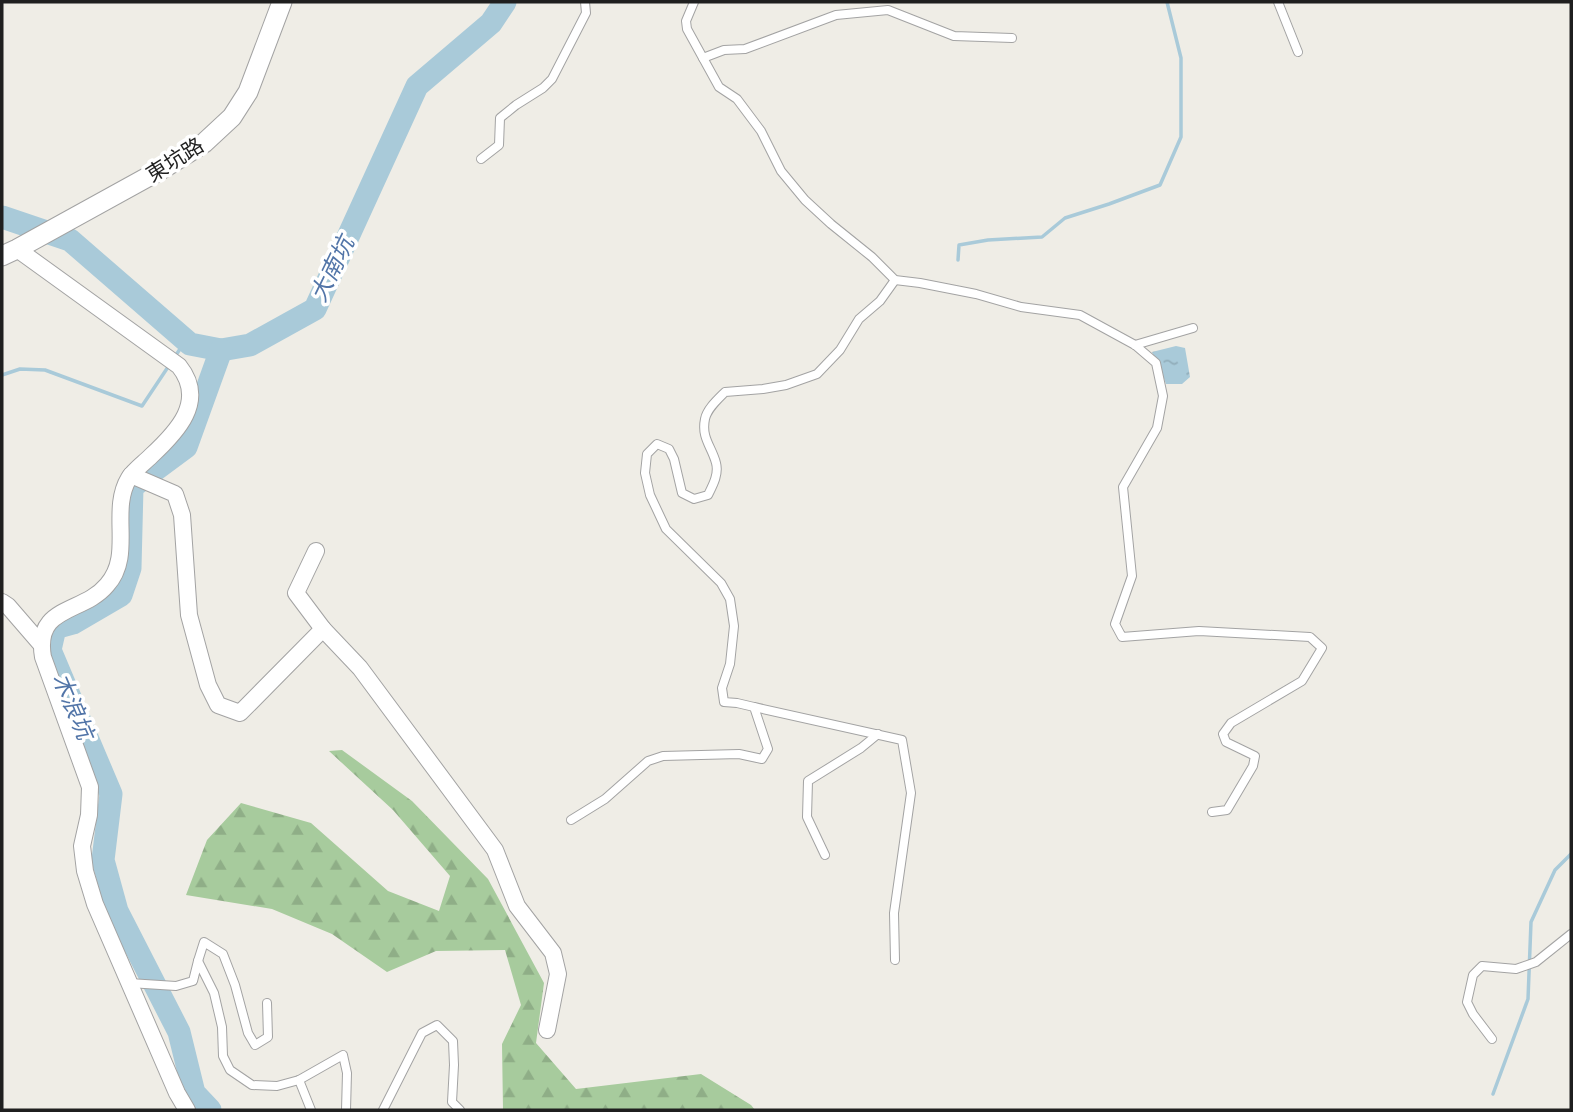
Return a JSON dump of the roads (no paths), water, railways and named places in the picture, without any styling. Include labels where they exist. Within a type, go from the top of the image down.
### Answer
[{"type":"street","name":"東坑路","points":[[15,250],[164,168],[204,143],[232,117],[248,92],[282,2]]},
{"type":"street","points":[[15,250],[179,366],[186,374],[191,397],[183,418],[169,439],[122,490],[119,563],[114,576],[97,595],[57,615],[46,626],[40,643]]},
{"type":"street","points":[[135,477],[175,494],[182,515],[189,614],[208,685],[218,705],[240,713],[323,629]]},
{"type":"street","points":[[316,551],[296,593],[323,629],[360,668],[495,850],[517,906],[553,953],[558,974],[547,1030]]},
{"type":"street","points":[[2,602],[40,643],[90,788],[89,815],[82,846],[85,871],[95,904],[177,1093],[187,1110]]},
{"type":"lane","points":[[481,159],[499,145],[500,118],[552,79],[586,13],[585,2]]},
{"type":"lane","points":[[694,2],[686,21],[687,29],[719,87],[737,99],[761,131],[781,171],[805,200],[895,280],[976,294],[1021,307],[1080,315],[1135,345],[1156,363],[1163,396],[1157,428],[1123,487],[1132,576],[1115,624],[1122,637],[1199,631],[1296,636],[1310,637],[1322,648],[1302,681],[1231,723],[1223,734],[1226,742],[1255,756],[1253,766],[1227,810],[1212,812]]},
{"type":"lane","points":[[1278,2],[1298,52]]},
{"type":"lane","points":[[703,58],[724,50],[744,49],[836,15],[888,10],[954,36],[1012,38]]},
{"type":"lane","points":[[895,280],[880,301],[859,319],[840,350],[817,374],[786,386],[724,392],[705,419],[705,439],[717,464],[715,482],[708,495],[694,499],[682,493],[674,458],[669,449],[657,444],[647,454],[645,473],[650,495],[666,529],[721,583],[730,600],[734,626],[730,664],[722,688],[724,702],[902,740],[911,793],[894,913],[895,960]]},
{"type":"lane","points":[[1135,345],[1193,328]]},
{"type":"lane","points":[[571,820],[605,799],[648,761],[663,756],[739,754],[762,759],[768,749],[754,707]]},
{"type":"lane","points":[[825,855],[807,817],[808,781],[861,748],[878,734]]},
{"type":"lane","points":[[1492,1040],[1467,1002],[1473,975],[1482,966],[1516,969],[1536,962],[1571,934]]},
{"type":"lane","points":[[130,983],[176,986],[194,981],[204,942],[223,954],[254,1045],[268,1037],[267,1003]]},
{"type":"lane","points":[[198,961],[214,993],[222,1027],[223,1056],[230,1070],[253,1085],[277,1086],[299,1080],[343,1055],[347,1073],[346,1110]]},
{"type":"lane","points":[[383,1110],[422,1033],[437,1025],[453,1041],[452,1102],[460,1110]]},
{"type":"lane","points":[[299,1080],[311,1110]]},
{"type":"water","points":[[1176,346],[1185,348],[1190,377],[1182,384],[1166,384],[1152,352]]},
{"type":"waterway","name":"大南坑","points":[[2,217],[70,240],[190,344],[221,350],[250,345],[315,309],[417,86],[491,23],[505,2]]},
{"type":"waterway","points":[[958,260],[959,245],[988,240],[1042,237],[1065,218],[1160,185],[1181,137],[1181,58],[1167,2]]},
{"type":"waterway","points":[[174,358],[186,340]]},
{"type":"waterway","name":"木浪坑","points":[[210,1110],[194,1093],[179,1032],[117,911],[103,860],[111,794],[50,650],[55,628],[73,623],[121,595],[130,568],[132,487],[186,447],[221,350]]},
{"type":"waterway","points":[[2,375],[20,369],[45,370],[142,406],[170,364]]},
{"type":"waterway","points":[[1493,1094],[1528,999],[1531,922],[1555,870],[1571,854]]}]
